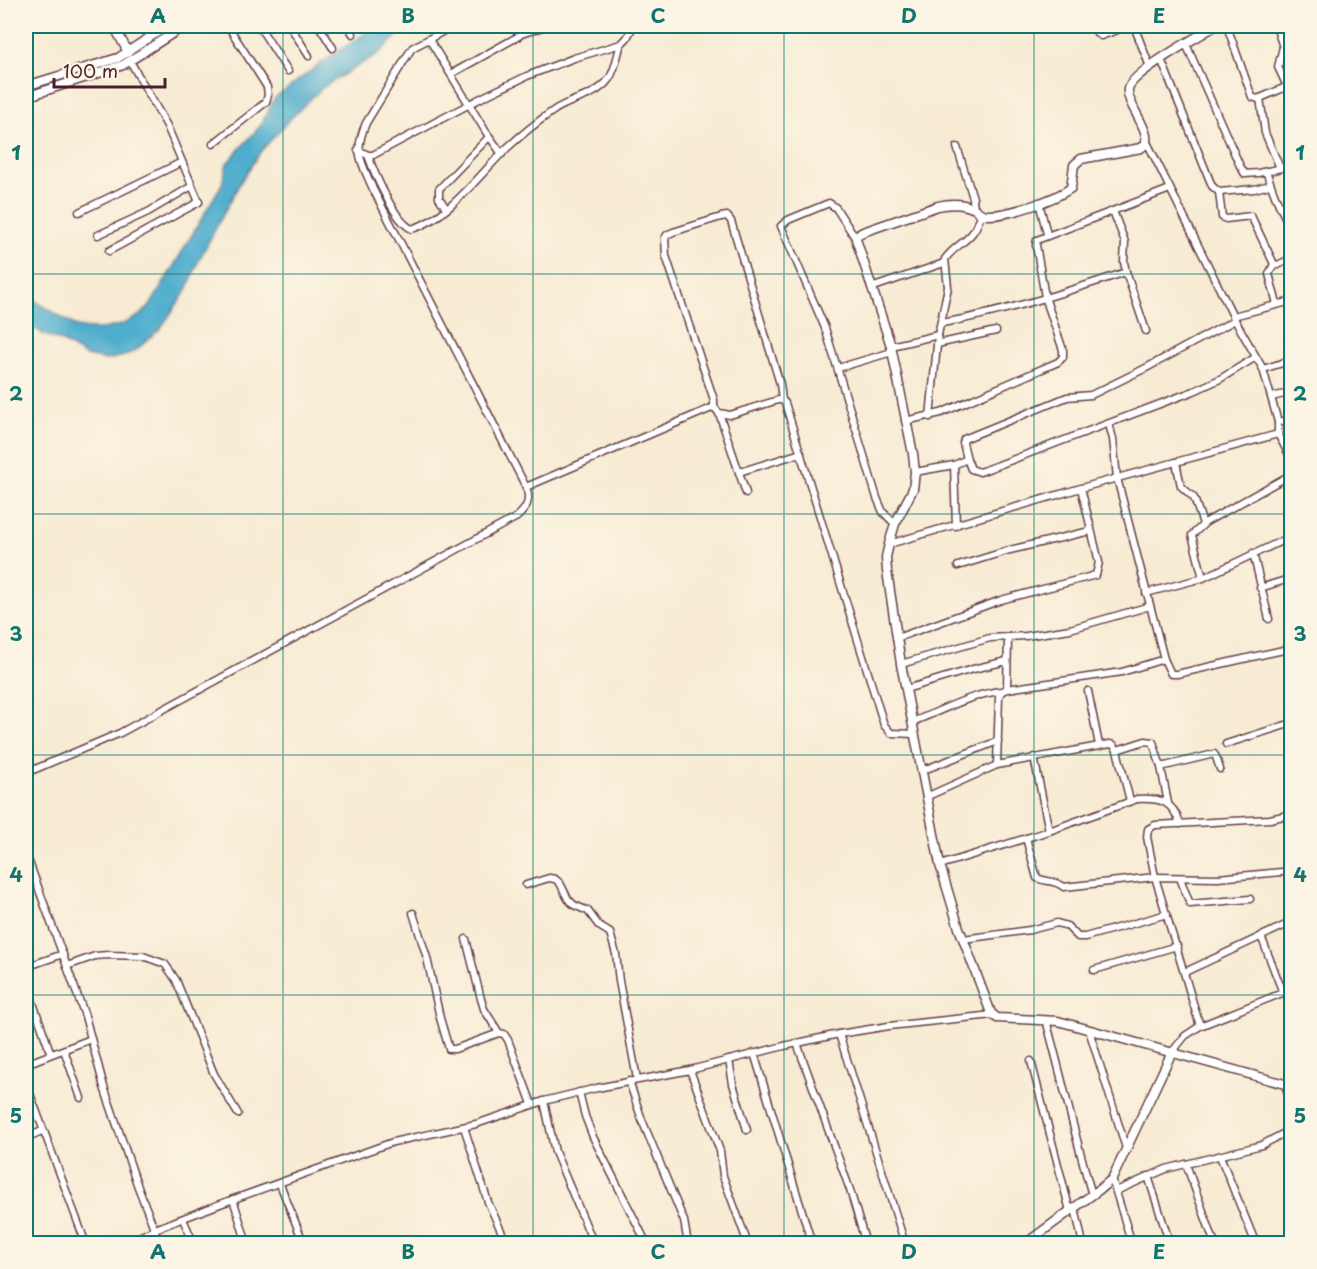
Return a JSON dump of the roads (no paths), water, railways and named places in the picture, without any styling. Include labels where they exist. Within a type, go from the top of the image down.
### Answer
[{"type":"street","points":[[109,251],[199,202],[167,126],[114,26]]},
{"type":"street","points":[[26,86],[118,58],[129,57],[167,26]]},
{"type":"street","points":[[26,97],[105,72],[184,26]]},
{"type":"street","points":[[213,144],[266,102],[268,95],[267,87],[228,26]]},
{"type":"street","points":[[259,26],[288,71]]},
{"type":"street","points":[[290,26],[309,56]]},
{"type":"street","points":[[320,26],[333,48]]},
{"type":"street","points":[[348,26],[353,34]]},
{"type":"street","points":[[26,773],[130,728],[517,517],[524,510],[529,500],[526,487],[374,189],[358,150],[360,136],[366,123],[412,48],[453,26]]},
{"type":"street","points":[[519,26],[521,34]]},
{"type":"street","points":[[451,74],[521,34],[546,26]]},
{"type":"street","points":[[368,155],[382,189],[407,227],[412,229],[422,226],[470,187],[521,135],[555,109],[601,87],[609,78],[621,44],[633,26]]},
{"type":"street","points":[[1093,26],[1101,36],[1128,26]]},
{"type":"street","points":[[1134,26],[1150,67]]},
{"type":"street","points":[[1215,26],[1150,67],[1130,85],[1128,93],[1147,142],[1203,251],[1234,318],[1263,369],[1278,422],[1278,434],[1292,460]]},
{"type":"street","points":[[1227,26],[1252,97],[1260,98],[1286,87]]},
{"type":"street","points":[[1276,26],[1283,48],[1278,67],[1292,97]]},
{"type":"street","points":[[429,39],[489,137],[502,154]]},
{"type":"street","points":[[358,150],[373,155],[470,104],[546,68],[621,44]]},
{"type":"street","points":[[1186,44],[1245,174],[1292,166]]},
{"type":"street","points":[[1161,59],[1203,168],[1212,186],[1219,192],[1222,217],[1226,219],[1251,216],[1274,264]]},
{"type":"street","points":[[1260,98],[1266,133],[1280,168]]},
{"type":"street","points":[[446,208],[439,198],[439,189],[489,137]]},
{"type":"street","points":[[856,239],[857,235],[863,232],[938,206],[963,205],[988,215],[1039,202],[1071,188],[1074,165],[1081,159],[1141,148],[1147,142]]},
{"type":"street","points":[[930,417],[938,335],[948,288],[944,263],[948,255],[978,227],[977,211],[957,147]]},
{"type":"street","points":[[79,212],[182,162]]},
{"type":"street","points":[[1266,171],[1270,185],[1292,232]]},
{"type":"street","points":[[1219,192],[1270,185]]},
{"type":"street","points":[[98,235],[148,212],[192,186]]},
{"type":"street","points":[[905,421],[930,417],[1058,362],[1063,357],[1063,350],[1045,297],[1037,240],[1047,234],[1170,189]]},
{"type":"street","points":[[1039,202],[1047,234]]},
{"type":"street","points":[[895,524],[883,512],[877,498],[838,368],[810,291],[781,225],[829,203],[836,208],[856,239],[891,349],[914,454],[913,489],[895,524],[886,557],[887,571],[901,664],[940,865],[963,939],[993,1015],[997,1018],[1046,1020],[1089,1030],[1288,1085],[1292,1109]]},
{"type":"street","points":[[1113,211],[1125,242],[1126,272],[1146,331]]},
{"type":"street","points":[[746,493],[719,413],[714,407],[714,400],[666,256],[666,235],[727,216],[731,220],[782,390],[782,400],[785,403],[801,453],[884,725],[891,733],[914,734]]},
{"type":"street","points":[[1274,264],[1292,258]]},
{"type":"street","points":[[871,288],[944,263]]},
{"type":"street","points":[[1274,264],[1269,274],[1277,304]]},
{"type":"street","points":[[942,323],[981,316],[1068,292],[1126,272]]},
{"type":"street","points":[[1256,357],[1220,379],[1194,391],[980,472],[971,469],[967,459],[964,439],[1067,397],[1091,395],[1146,368],[1234,318],[1292,300]]},
{"type":"street","points":[[938,344],[996,331]]},
{"type":"street","points":[[838,368],[938,335]]},
{"type":"street","points":[[1263,369],[1292,360]]},
{"type":"street","points":[[1272,397],[1292,392]]},
{"type":"street","points":[[719,413],[730,415],[782,400]]},
{"type":"street","points":[[526,487],[714,407]]},
{"type":"street","points":[[1278,422],[1292,418]]},
{"type":"street","points":[[1109,424],[1113,439],[1116,478],[1164,659],[1171,674],[1290,648],[1292,661]]},
{"type":"street","points":[[889,544],[1278,434]]},
{"type":"street","points":[[739,472],[801,453]]},
{"type":"street","points":[[915,472],[954,465],[967,459]]},
{"type":"street","points":[[1176,462],[1181,486],[1194,498],[1203,524]]},
{"type":"street","points":[[954,465],[956,526]]},
{"type":"street","points":[[1203,578],[1192,535],[1201,529],[1203,524],[1292,474]]},
{"type":"street","points":[[897,638],[1001,600],[1096,575],[1099,562],[1081,488]]},
{"type":"street","points":[[958,566],[1090,531]]},
{"type":"street","points":[[1146,593],[1203,578],[1292,536]]},
{"type":"street","points":[[1253,553],[1269,619]]},
{"type":"street","points":[[1260,588],[1292,578]]},
{"type":"street","points":[[901,664],[979,641],[1070,629],[1150,606]]},
{"type":"street","points":[[997,765],[999,696],[1005,690],[1008,637]]},
{"type":"street","points":[[912,722],[991,692],[1122,672],[1164,659]]},
{"type":"street","points":[[906,688],[1007,661]]},
{"type":"street","points":[[1088,691],[1099,746]]},
{"type":"street","points":[[1226,744],[1292,723]]},
{"type":"street","points":[[921,771],[998,741]]},
{"type":"street","points":[[1117,750],[1153,742],[1168,802],[1177,813],[1180,824]]},
{"type":"street","points":[[926,797],[997,765],[1110,744],[1114,745],[1117,750],[1130,801]]},
{"type":"street","points":[[1161,767],[1214,754],[1220,769]]},
{"type":"street","points":[[1034,757],[1049,831]]},
{"type":"street","points":[[940,865],[1049,831],[1130,801],[1146,798],[1168,802]]},
{"type":"street","points":[[1200,1026],[1155,877],[1147,837],[1148,829],[1155,825],[1270,819],[1292,814]]},
{"type":"street","points":[[1026,838],[1037,878],[1056,881],[1071,887],[1155,877],[1218,878],[1292,871]]},
{"type":"street","points":[[26,854],[28,870],[63,954],[104,1087],[160,1244]]},
{"type":"street","points":[[526,885],[549,878],[555,879],[574,905],[588,911],[598,926],[610,933],[616,954],[633,1080],[646,1130],[684,1221],[688,1244]]},
{"type":"street","points":[[1180,878],[1190,904],[1251,899]]},
{"type":"street","points":[[413,913],[427,958],[449,1049],[500,1033]]},
{"type":"street","points":[[963,939],[1030,930],[1057,923],[1067,926],[1078,937],[1085,938],[1167,914]]},
{"type":"street","points":[[1185,972],[1291,924]]},
{"type":"street","points":[[1261,936],[1283,993]]},
{"type":"street","points":[[466,939],[484,1009],[500,1033],[504,1034],[508,1040],[532,1104]]},
{"type":"street","points":[[1094,970],[1177,946]]},
{"type":"street","points":[[26,967],[63,954]]},
{"type":"street","points":[[67,966],[95,956],[108,955],[144,956],[165,964],[176,980],[214,1074],[238,1114]]},
{"type":"street","points":[[26,983],[51,1054]]},
{"type":"street","points":[[1025,1244],[1112,1179],[1172,1052],[1185,1036],[1200,1026],[1292,989]]},
{"type":"street","points":[[126,1244],[155,1229],[233,1199],[407,1137],[464,1127],[532,1104],[579,1092],[690,1070],[797,1042],[889,1026],[993,1015]]},
{"type":"street","points":[[1046,1020],[1067,1097],[1070,1120],[1092,1195]]},
{"type":"street","points":[[1089,1030],[1126,1148]]},
{"type":"street","points":[[839,1034],[905,1244]]},
{"type":"street","points":[[26,1064],[91,1039]]},
{"type":"street","points":[[797,1042],[850,1190],[866,1244]]},
{"type":"street","points":[[64,1050],[81,1098]]},
{"type":"street","points":[[754,1053],[812,1244]]},
{"type":"street","points":[[729,1060],[733,1084],[747,1130]]},
{"type":"street","points":[[1031,1061],[1083,1244]]},
{"type":"street","points":[[690,1070],[720,1151],[723,1176],[748,1244]]},
{"type":"street","points":[[26,1083],[86,1244]]},
{"type":"street","points":[[579,1092],[593,1137],[647,1244]]},
{"type":"street","points":[[544,1101],[555,1152],[594,1244]]},
{"type":"street","points":[[464,1127],[488,1202],[507,1244]]},
{"type":"street","points":[[26,1138],[42,1131]]},
{"type":"street","points":[[1116,1191],[1148,1176],[1186,1164],[1262,1145],[1291,1131]]},
{"type":"street","points":[[1220,1156],[1256,1244]]},
{"type":"street","points":[[1186,1164],[1215,1244]]},
{"type":"street","points":[[1148,1176],[1170,1244]]},
{"type":"street","points":[[1112,1179],[1132,1244]]},
{"type":"street","points":[[280,1184],[304,1244]]},
{"type":"street","points":[[233,1199],[247,1244]]},
{"type":"street","points":[[183,1219],[194,1244]]},
{"type":"water","points":[[376,26],[433,26],[423,31],[407,31],[398,35],[378,54],[323,87],[290,119],[261,151],[241,181],[199,260],[187,290],[160,329],[136,350],[124,356],[106,360],[86,356],[61,341],[43,334],[26,322],[26,295],[77,327],[87,329],[117,326],[143,313],[150,306],[222,184],[227,163],[261,125],[274,99],[321,63]]}]
